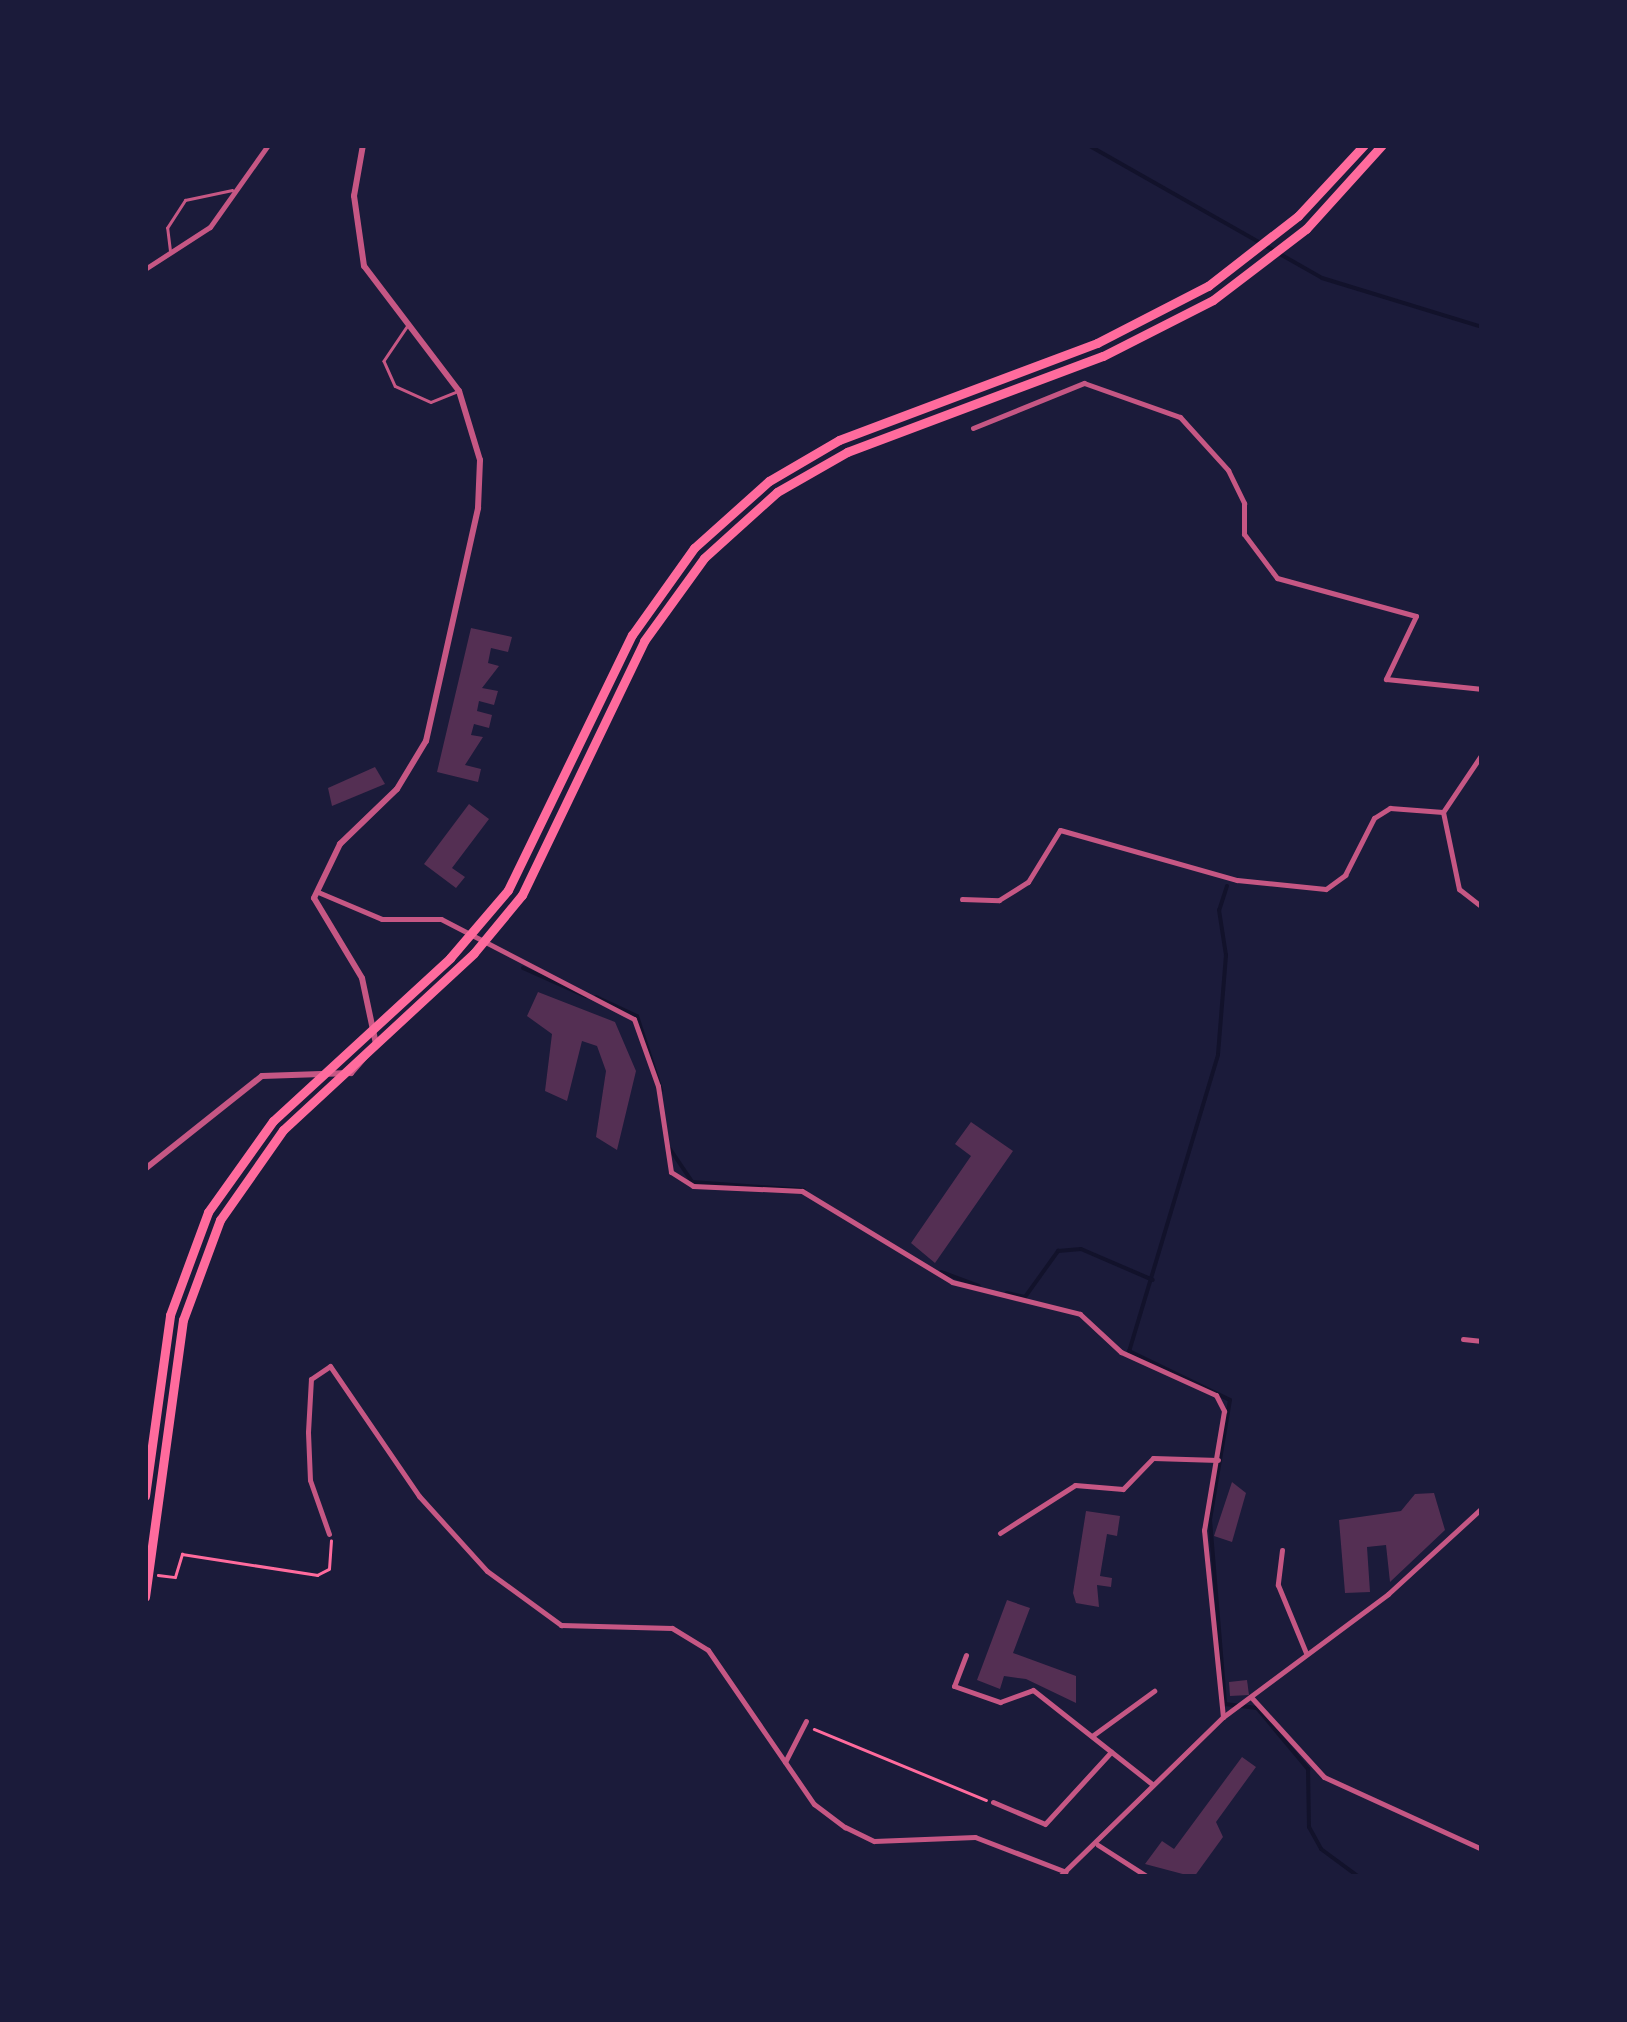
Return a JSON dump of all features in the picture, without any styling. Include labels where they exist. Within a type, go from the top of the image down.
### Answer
[{"type":"highway","points":[[145,1496],[180,1278],[227,1180],[273,1121],[428,978],[525,866],[632,636],[719,523],[839,440],[1073,352],[1238,265],[1364,145]]},
{"type":"highway","points":[[145,1597],[194,1280],[239,1186],[282,1130],[436,988],[536,874],[644,641],[729,532],[847,452],[1079,365],[1246,278],[1382,145]]},
{"type":"street","points":[[145,269],[201,236],[268,145]]},
{"type":"street","points":[[315,891],[340,844],[397,788],[426,741],[478,508],[477,437],[459,391],[407,327],[354,236],[363,145]]},
{"type":"street","points":[[973,428],[1084,383],[1180,417],[1228,470],[1244,503],[1244,534],[1277,578],[1416,616],[1386,679],[1482,688]]},
{"type":"street","points":[[1482,754],[1443,812],[1460,889],[1482,908]]},
{"type":"street","points":[[962,899],[999,900],[1028,882],[1060,830],[1236,880],[1326,889],[1346,876],[1374,818],[1390,808],[1443,812]]},
{"type":"street","points":[[315,891],[382,918],[441,919],[523,957],[634,1019],[658,1086],[671,1172],[693,1186],[802,1191],[952,1282],[1080,1314],[1122,1352],[1216,1395],[1224,1411],[1219,1460],[1204,1530],[1224,1717]]},
{"type":"street","points":[[145,1169],[262,1076],[351,1073],[367,1063],[378,1024],[315,891]]},
{"type":"street","points":[[1463,1339],[1482,1341]]},
{"type":"street","points":[[329,1534],[310,1480],[308,1432],[311,1379],[330,1366],[419,1496],[487,1571],[561,1625],[672,1628],[708,1650],[814,1804],[874,1841],[975,1837],[1066,1872]]},
{"type":"street","points":[[1000,1534],[1076,1485],[1122,1489],[1153,1458],[1219,1460]]},
{"type":"street","points":[[1059,1877],[1098,1845],[1152,1784],[1224,1717],[1482,1508]]},
{"type":"street","points":[[1282,1550],[1278,1585],[1306,1653]]},
{"type":"street","points":[[966,1655],[954,1686],[1000,1702],[1033,1690],[1152,1784]]},
{"type":"street","points":[[1092,1736],[1154,1692]]},
{"type":"street","points":[[1251,1697],[1324,1778],[1482,1849]]},
{"type":"street","points":[[785,1762],[805,1723]]},
{"type":"street","points":[[992,1802],[1044,1824],[1112,1752]]},
{"type":"street","points":[[1098,1845],[1148,1877]]},
{"type":"lane","points":[[171,254],[166,228],[186,200],[238,190]]},
{"type":"lane","points":[[407,327],[384,361],[395,386],[431,402],[459,391]]},
{"type":"path","points":[[145,1573],[176,1577],[182,1554],[317,1575],[330,1569],[329,1534]]},
{"type":"path","points":[[805,1723],[886,1766],[992,1802]]},
{"type":"building","points":[[471,628],[512,637],[508,652],[491,648],[488,663],[499,666],[482,688],[498,691],[494,705],[479,701],[477,711],[492,715],[489,728],[474,724],[471,735],[483,737],[465,765],[481,769],[478,782],[437,772]]},
{"type":"building","points":[[375,767],[385,784],[332,806],[328,788]]},
{"type":"building","points":[[469,804],[489,819],[452,868],[465,877],[456,888],[424,864]]},
{"type":"building","points":[[538,992],[615,1022],[636,1071],[617,1150],[596,1137],[606,1071],[597,1046],[582,1041],[567,1101],[545,1091],[552,1034],[527,1016]]},
{"type":"building","points":[[971,1122],[1013,1151],[935,1263],[911,1243],[971,1156],[955,1144]]},
{"type":"building","points":[[1232,1482],[1246,1493],[1232,1542],[1214,1536]]},
{"type":"building","points":[[1434,1493],[1445,1530],[1390,1582],[1386,1545],[1367,1547],[1370,1592],[1345,1593],[1339,1520],[1401,1511],[1415,1494]]},
{"type":"building","points":[[1086,1511],[1120,1516],[1117,1536],[1107,1534],[1100,1576],[1112,1578],[1111,1587],[1097,1585],[1099,1607],[1076,1603],[1073,1593]]},
{"type":"building","points":[[1007,1600],[1030,1608],[1013,1653],[1076,1676],[1076,1703],[1026,1679],[1004,1676],[1000,1689],[977,1680]]},
{"type":"building","points":[[1247,1680],[1249,1695],[1230,1696],[1229,1682]]},
{"type":"building","points":[[1242,1757],[1256,1767],[1216,1822],[1223,1837],[1194,1877],[1145,1864],[1162,1841],[1174,1849]]},
{"type":"waterway","points":[[1088,145],[1322,278],[1482,327]]},
{"type":"waterway","points":[[1227,886],[1219,910],[1226,955],[1218,1055],[1129,1351],[1230,1400],[1210,1520],[1225,1704],[1257,1708],[1308,1769],[1309,1827],[1321,1849],[1359,1877]]},
{"type":"waterway","points":[[523,968],[586,996]]},
{"type":"waterway","points":[[596,997],[637,1016],[661,1090]]},
{"type":"waterway","points":[[670,1149],[692,1182],[804,1190]]},
{"type":"waterway","points":[[1007,1293],[1025,1297],[1058,1251],[1081,1249],[1153,1280]]},
{"type":"waterway","points":[[941,1272],[979,1286]]}]
